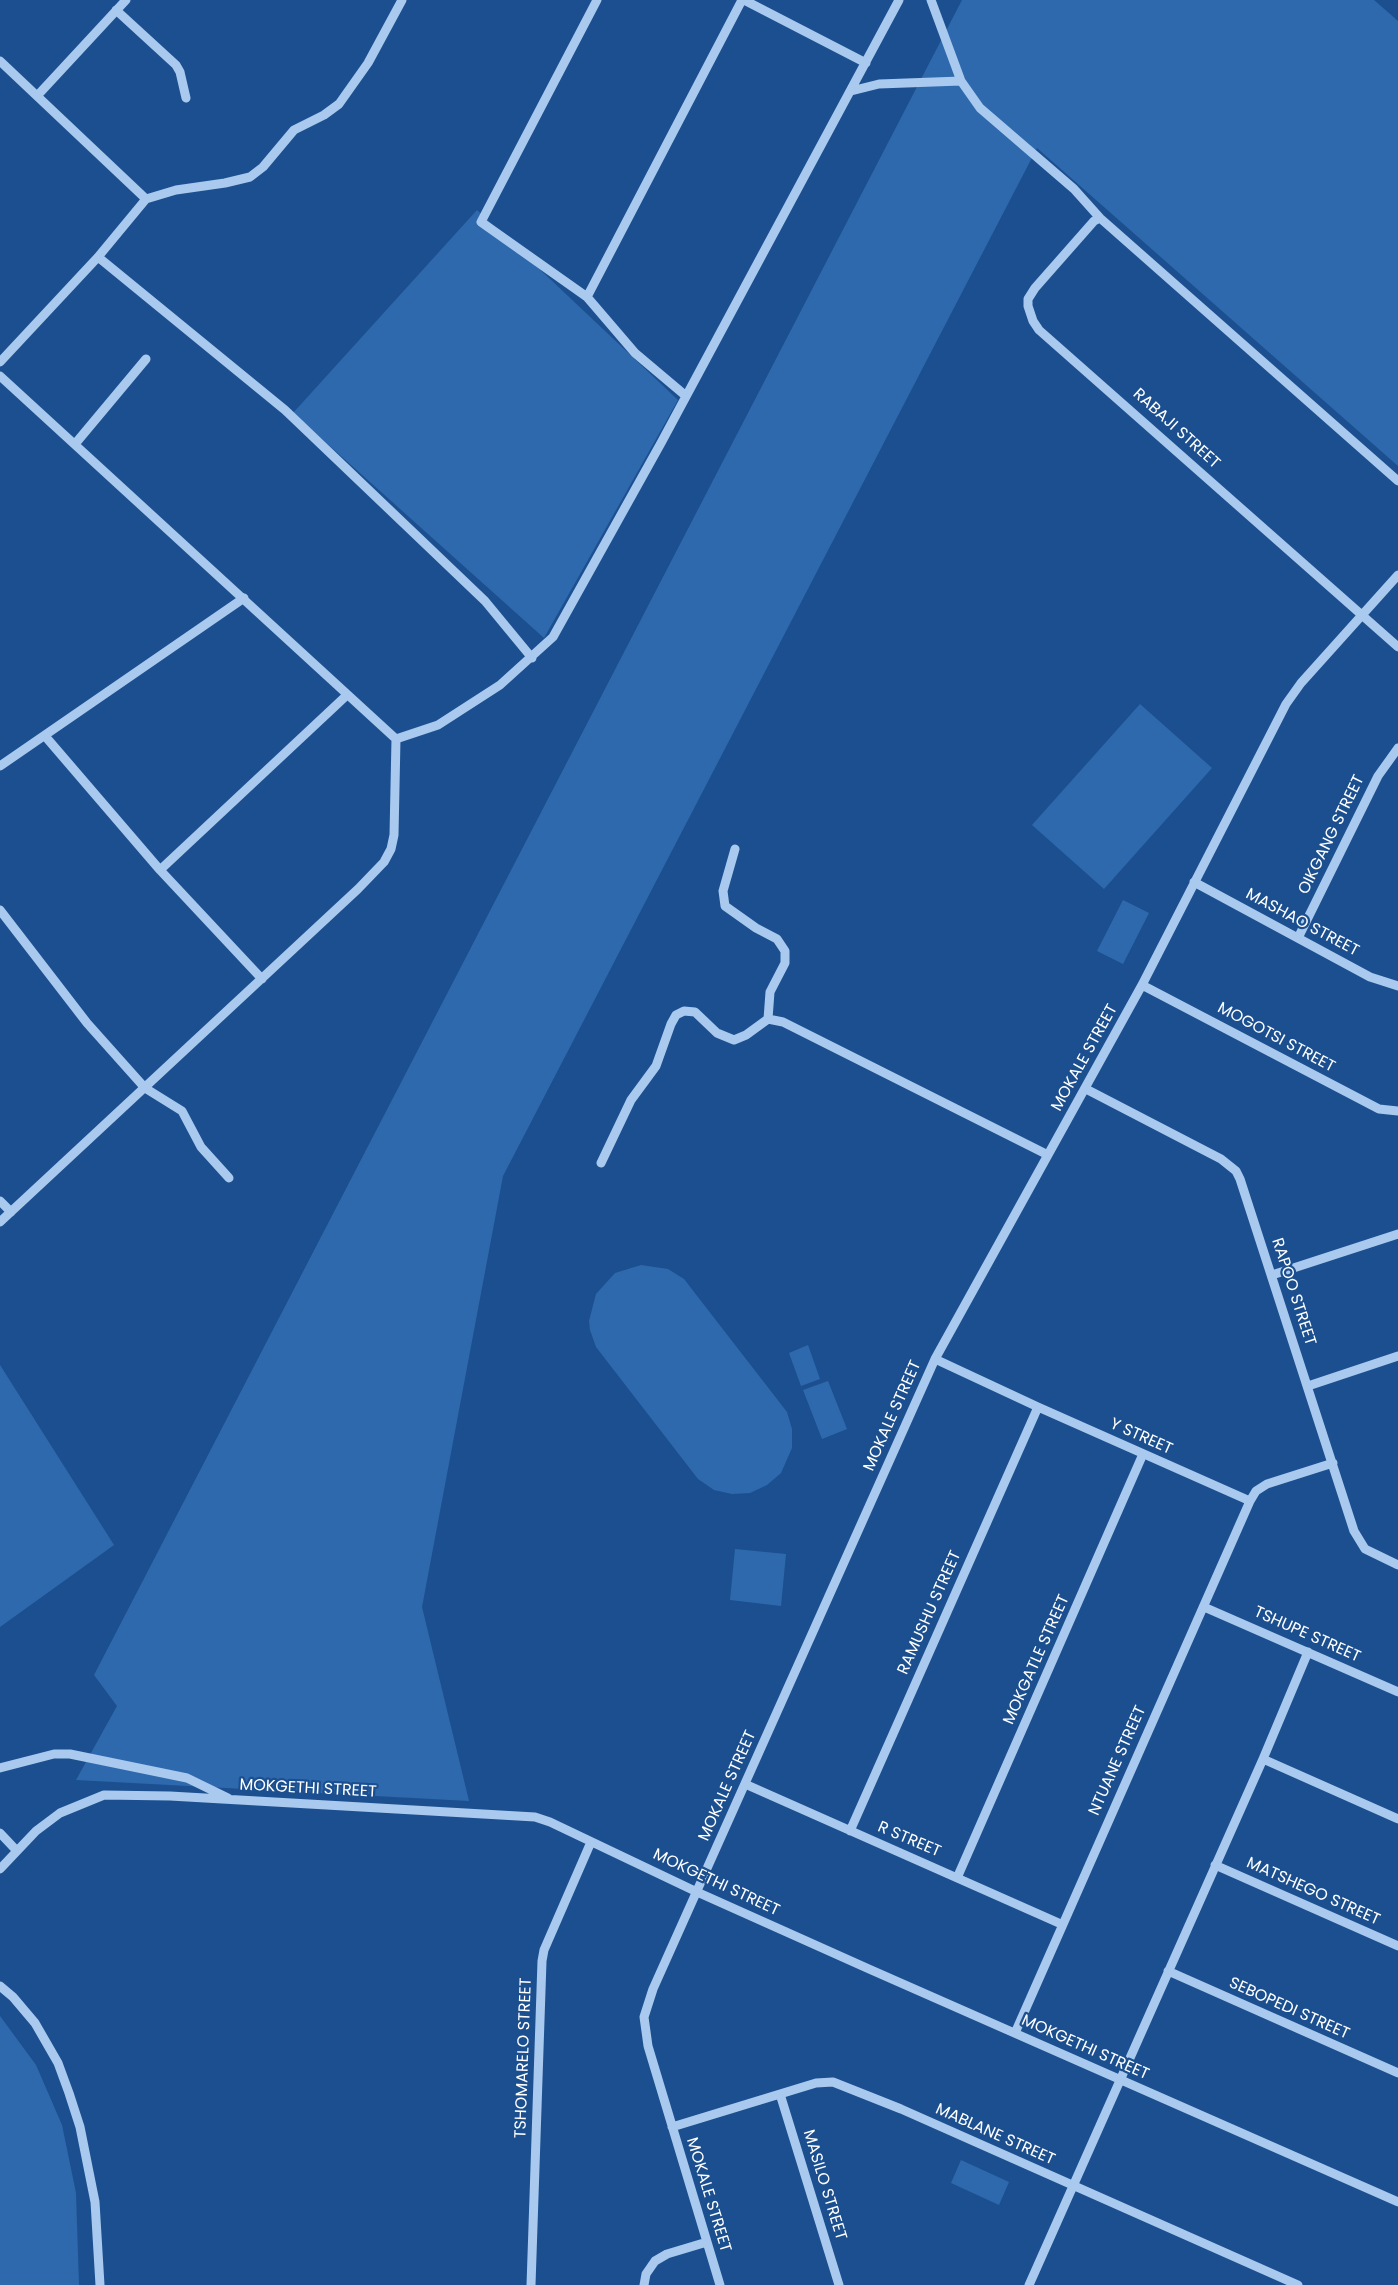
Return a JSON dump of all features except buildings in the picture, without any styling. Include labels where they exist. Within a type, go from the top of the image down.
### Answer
[{"type":"street","points":[[37,96],[126,0]]},
{"type":"street","points":[[0,362],[98,257],[146,199],[176,190],[225,183],[250,177],[263,167],[294,130],[324,115],[339,104],[368,64],[402,0]]},
{"type":"street","points":[[597,0],[481,222],[587,297],[635,352],[686,396]]},
{"type":"street","points":[[587,297],[743,0],[866,63]]},
{"type":"street","points":[[396,739],[438,725],[500,685],[553,637],[686,396],[802,177],[851,91],[899,0]]},
{"type":"street","points":[[931,0],[961,82],[980,108],[1074,189],[1100,218],[1398,481]]},
{"type":"street","points":[[116,10],[176,65],[180,72],[186,98]]},
{"type":"street","points":[[0,61],[146,199]]},
{"type":"street","points":[[851,91],[879,84],[961,82]]},
{"type":"street","name":"RABAJI STREET","points":[[1100,218],[1094,221],[1035,288],[1028,300],[1033,321],[1039,330],[1398,647]]},
{"type":"street","points":[[98,257],[285,410],[485,601],[532,658]]},
{"type":"street","points":[[75,444],[146,359]]},
{"type":"street","points":[[0,376],[396,739],[394,835],[384,862],[358,889],[0,1222]]},
{"type":"street","name":"MOKALE STREET","points":[[720,2285],[648,2046],[644,2017],[653,1989],[935,1359],[1086,1089],[1286,704],[1301,683],[1398,576]]},
{"type":"street","points":[[0,766],[244,598]]},
{"type":"street","points":[[160,870],[347,695]]},
{"type":"street","points":[[45,736],[160,870],[262,979]]},
{"type":"street","name":"OIKGANG STREET","points":[[1298,938],[1378,776],[1398,748]]},
{"type":"street","points":[[601,1163],[631,1100],[656,1066],[676,1015],[684,1011],[695,1012],[717,1033],[734,1040],[746,1036],[768,1019],[770,992],[785,963],[785,951],[777,939],[756,928],[724,906],[722,891],[734,849]]},
{"type":"street","name":"MASHAO STREET","points":[[1194,882],[1370,977],[1398,986]]},
{"type":"street","points":[[0,910],[87,1023],[145,1088],[182,1111],[201,1147],[229,1178]]},
{"type":"street","name":"MOGOTSI STREET","points":[[1142,984],[1379,1109],[1398,1111]]},
{"type":"street","points":[[768,1019],[784,1022],[1048,1155]]},
{"type":"street","name":"RAPOO STREET","points":[[1086,1089],[1220,1159],[1236,1171],[1358,1541],[1365,1549],[1398,1564]]},
{"type":"street","points":[[0,1201],[10,1212]]},
{"type":"street","points":[[1272,1276],[1398,1234]]},
{"type":"street","points":[[1308,1386],[1398,1356]]},
{"type":"street","name":"Y STREET","points":[[935,1359],[1250,1501]]},
{"type":"street","name":"RAMUSHU STREET","points":[[850,1831],[1038,1407]]},
{"type":"street","name":"MOKGATLE STREET","points":[[957,1878],[1143,1454]]},
{"type":"street","points":[[1250,1501],[1256,1491],[1267,1484],[1332,1463]]},
{"type":"street","name":"NTUANE STREET","points":[[1015,2033],[1250,1501]]},
{"type":"street","name":"TSHUPE STREET","points":[[1204,1607],[1398,1692]]},
{"type":"street","points":[[1029,2285],[1263,1759],[1308,1652]]},
{"type":"street","points":[[0,1768],[54,1754],[70,1754],[187,1778],[232,1800]]},
{"type":"street","points":[[1263,1759],[1398,1819]]},
{"type":"street","name":"R STREET","points":[[745,1784],[1062,1924]]},
{"type":"street","name":"MOKGETHI STREET","points":[[0,1869],[17,1851],[60,1813],[104,1795],[525,1815],[550,1822],[698,1892],[1217,2124],[1398,2202]]},
{"type":"street","points":[[0,1833],[17,1851]]},
{"type":"street","name":"TSHOMARELO STREET","points":[[531,2285],[542,1961],[544,1950],[591,1842]]},
{"type":"street","name":"MATSHEGO STREET","points":[[1215,1865],[1398,1946]]},
{"type":"street","name":"SEBOPEDI STREET","points":[[1168,1971],[1398,2073]]},
{"type":"street","points":[[0,1986],[13,1997],[36,2023],[58,2063],[69,2093],[80,2127],[95,2202],[100,2285]]},
{"type":"street","name":"MABLANE STREET","points":[[672,2127],[824,2082],[842,2084],[1298,2285]]},
{"type":"street","name":"MASILO STREET","points":[[780,2094],[839,2285]]},
{"type":"street","points":[[644,2285],[646,2274],[655,2261],[667,2254],[707,2242]]},
{"type":"shaded area","points":[[962,0],[1374,0],[1398,21],[1398,466],[1037,148],[503,1176],[422,1607],[469,1801],[76,1780],[117,1706],[94,1675]]},
{"type":"shaded area","points":[[477,210],[678,400],[544,638],[293,413]]},
{"type":"shaded area","points":[[1140,704],[1212,768],[1104,889],[1032,825]]},
{"type":"shaded area","points":[[1123,900],[1149,913],[1123,964],[1097,951]]},
{"type":"shaded area","points":[[641,1265],[668,1269],[684,1279],[787,1412],[792,1429],[792,1448],[781,1473],[767,1485],[750,1493],[732,1494],[714,1490],[698,1479],[596,1347],[589,1321],[596,1294],[615,1273]]},
{"type":"shaded area","points":[[808,1345],[820,1379],[801,1386],[789,1353]]},
{"type":"shaded area","points":[[0,1365],[114,1545],[0,1627]]},
{"type":"shaded area","points":[[828,1381],[847,1429],[822,1439],[803,1390]]},
{"type":"shaded area","points":[[735,1549],[786,1554],[781,1606],[730,1600]]},
{"type":"shaded area","points":[[0,2016],[36,2065],[62,2125],[76,2193],[79,2285],[0,2285]]},
{"type":"shaded area","points":[[961,2160],[1009,2182],[999,2205],[951,2183]]}]
